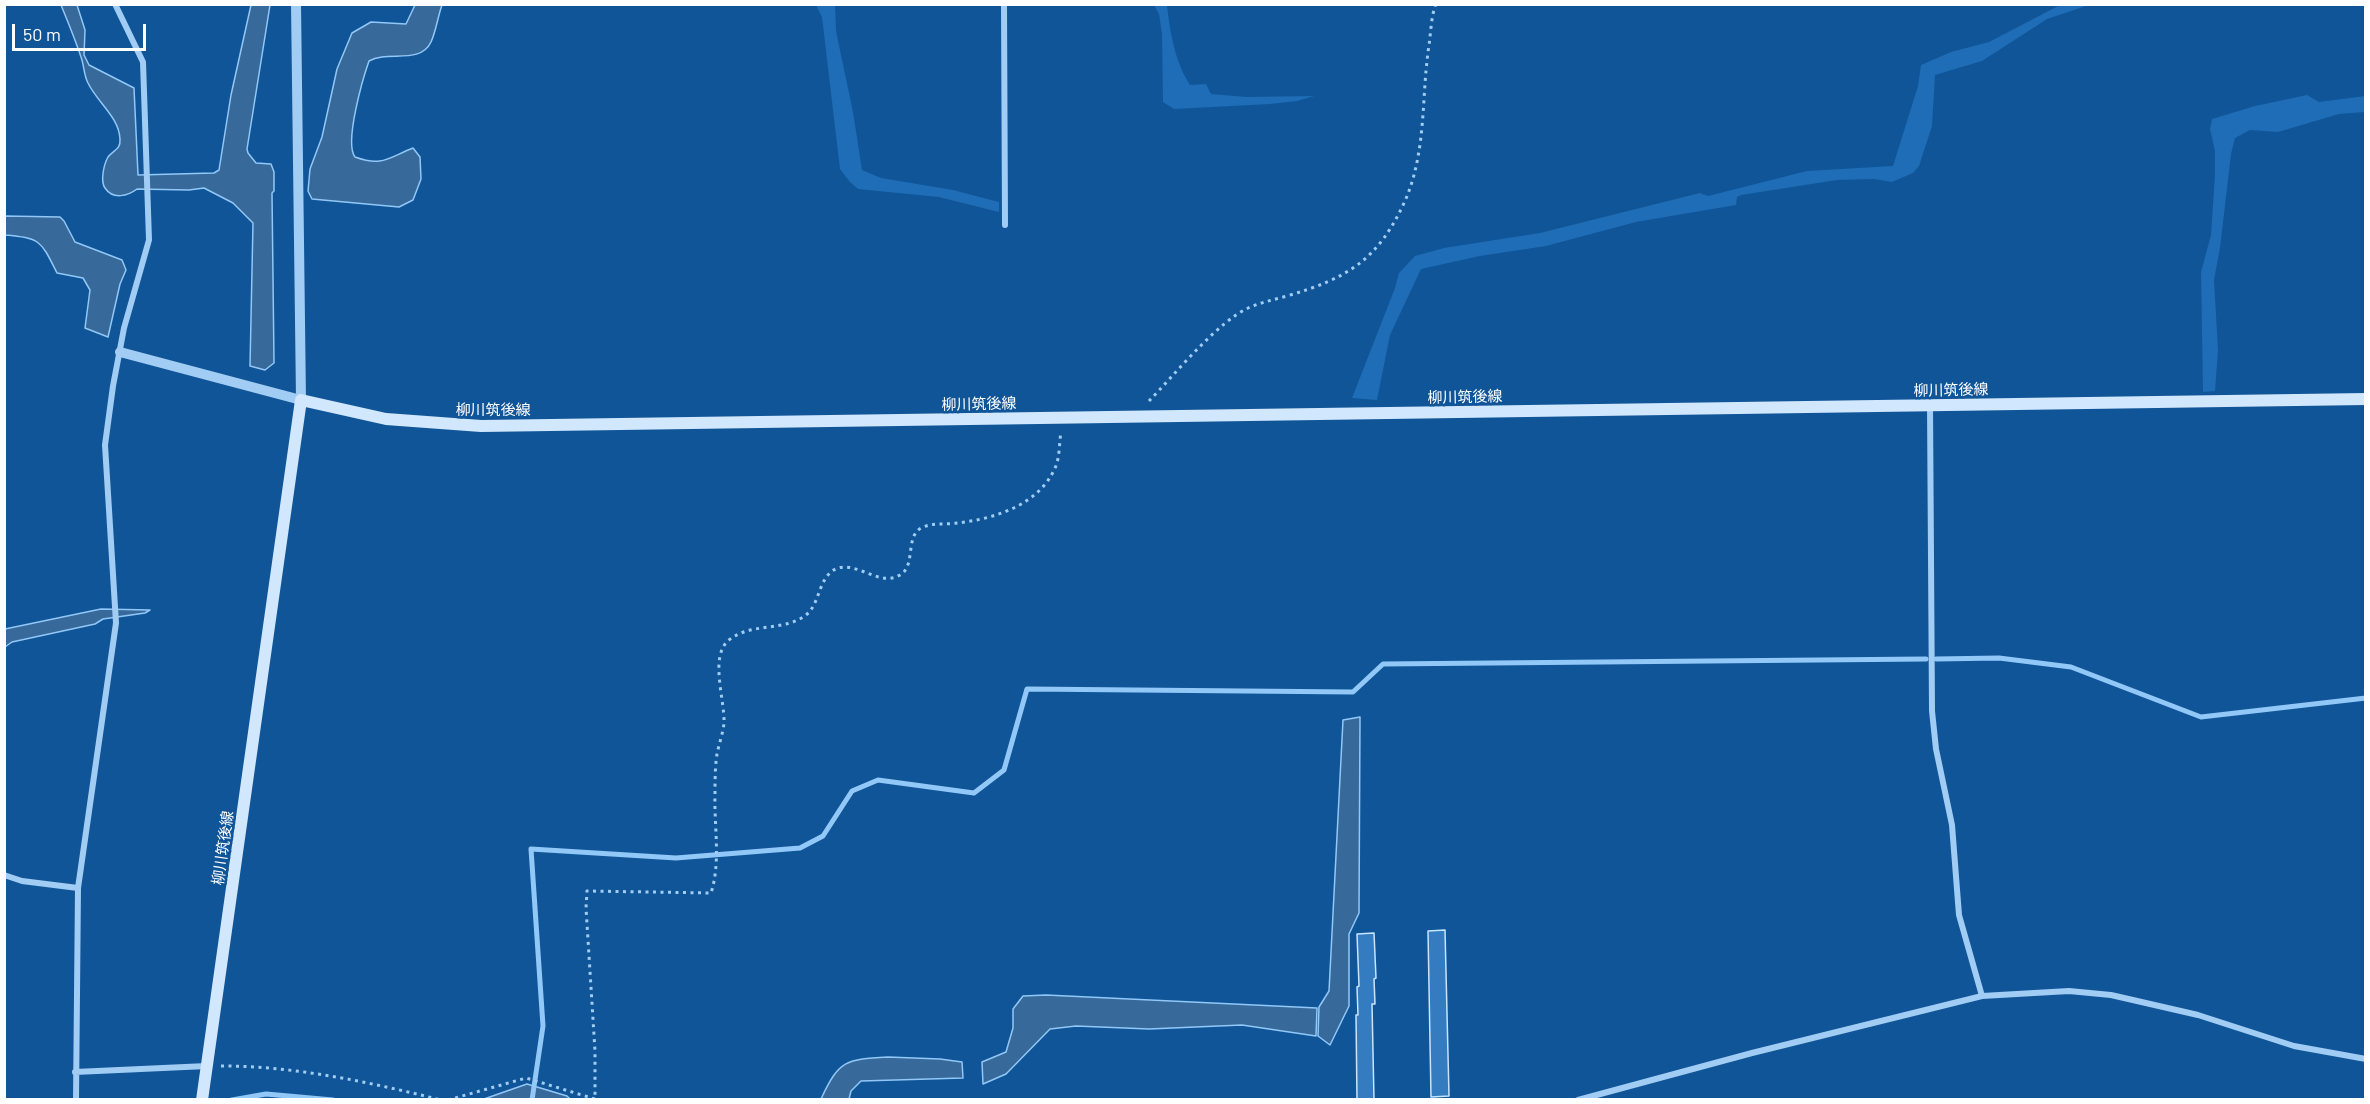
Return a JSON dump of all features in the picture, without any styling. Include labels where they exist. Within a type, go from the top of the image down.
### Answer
[{"type":"main road","name":"柳川筑後線","points":[[203,1094],[301,400],[386,419],[481,426],[1930,405],[2218,403],[2366,399]]},
{"type":"street","points":[[75,1100],[78,888],[116,623],[105,445],[120,352],[149,240],[143,62],[115,4]]},
{"type":"street","points":[[120,352],[301,400],[296,4]]},
{"type":"street","points":[[1004,4],[1005,225]]},
{"type":"street","points":[[1930,405],[1932,711],[1936,749],[1952,825],[1959,915],[1982,996]]},
{"type":"street","points":[[4,875],[22,881],[78,888]]},
{"type":"street","points":[[1578,1100],[1752,1053],[1982,996],[2068,991],[2111,995],[2198,1015],[2294,1046],[2366,1059]]},
{"type":"street","points":[[75,1072],[207,1066]]},
{"type":"path","points":[[1133,417],[1236,315],[1260,302],[1322,285],[1370,256],[1387,236],[1405,200],[1418,166],[1422,142],[1426,68],[1436,4]]},
{"type":"path","points":[[448,1100],[526,1078],[567,1088],[595,1099],[595,1051],[586,908],[588,891],[711,893],[717,876],[717,757],[724,723],[719,654],[728,640],[749,629],[793,621],[806,615],[814,605],[827,576],[836,568],[850,566],[887,578],[899,576],[907,567],[914,535],[919,529],[931,524],[958,523],[1019,507],[1034,496],[1056,466],[1063,418]]},
{"type":"path","points":[[207,1066],[258,1066],[370,1082],[441,1100]]},
{"type":"shaded area","points":[[2062,4],[2089,5],[2047,19],[1982,61],[1935,75],[1932,126],[1919,166],[1913,173],[1892,182],[1874,179],[1837,180],[1741,195],[1737,197],[1736,205],[1636,222],[1546,246],[1480,256],[1421,269],[1390,335],[1377,400],[1352,398],[1399,273],[1415,256],[1444,248],[1540,233],[1700,193],[1708,196],[1807,171],[1893,166],[1918,86],[1921,65],[1951,52],[1989,42]]},
{"type":"shaded area","points":[[61,5],[77,5],[85,30],[84,55],[89,65],[134,88],[138,175],[214,173],[219,170],[231,95],[251,5],[270,5],[247,149],[256,163],[271,164],[274,172],[274,191],[272,193],[274,363],[265,370],[250,366],[253,223],[233,203],[204,188],[137,189],[121,196],[108,192],[103,181],[103,172],[108,157],[119,145],[119,131],[87,80],[81,57]]},
{"type":"shaded area","points":[[415,5],[442,5],[431,42],[419,53],[369,61],[356,110],[352,138],[352,150],[355,157],[364,160],[385,160],[413,148],[420,157],[421,179],[413,200],[399,207],[312,199],[308,191],[310,169],[322,137],[337,69],[352,33],[371,22],[406,24]]},
{"type":"shaded area","points":[[816,5],[835,5],[836,31],[853,112],[862,170],[881,178],[953,190],[999,202],[999,212],[939,197],[858,189],[850,182],[840,169],[822,17]]},
{"type":"shaded area","points":[[1154,5],[1167,5],[1177,57],[1190,85],[1206,84],[1211,94],[1247,97],[1314,96],[1297,101],[1270,104],[1174,109],[1163,102],[1162,34],[1159,14]]},
{"type":"shaded area","points":[[2307,95],[2319,102],[2365,96],[2365,112],[2339,114],[2278,132],[2250,130],[2235,138],[2214,280],[2218,350],[2215,391],[2203,392],[2201,272],[2211,235],[2215,174],[2215,151],[2210,129],[2212,119],[2255,106]]},
{"type":"shaded area","points":[[5,216],[60,217],[75,242],[122,260],[126,270],[120,284],[108,337],[85,328],[90,290],[83,278],[57,273],[43,248],[33,240],[5,235]]},
{"type":"shaded area","points":[[101,609],[150,610],[145,613],[103,619],[95,624],[12,642],[5,647],[5,629]]},
{"type":"shaded area","points":[[1360,717],[1359,913],[1349,934],[1349,1006],[1330,1045],[1318,1036],[1319,1007],[1329,991],[1343,720]]},
{"type":"shaded area","points":[[1046,995],[1317,1008],[1316,1036],[1242,1025],[1149,1029],[1076,1026],[1050,1029],[1006,1074],[983,1084],[982,1062],[1006,1052],[1013,1028],[1013,1009],[1023,996]]},
{"type":"shaded area","points":[[888,1057],[962,1062],[963,1078],[861,1081],[851,1091],[849,1099],[821,1099],[833,1076],[846,1064],[862,1059]]},
{"type":"shaded area","points":[[527,1084],[567,1096],[570,1099],[484,1099]]},
{"type":"building","points":[[1445,930],[1449,1096],[1431,1097],[1428,931]]},
{"type":"building","points":[[1374,933],[1376,978],[1374,979],[1375,1004],[1372,1004],[1374,1100],[1357,1100],[1356,1015],[1358,1015],[1357,987],[1359,986],[1357,934]]},
{"type":"waterway","points":[[1936,659],[1999,658],[2071,667],[2201,717],[2366,698]]},
{"type":"waterway","points":[[532,1100],[543,1026],[531,849],[676,858],[800,848],[823,836],[852,791],[878,780],[974,793],[1004,770],[1027,689],[1353,692],[1383,664],[1926,659]]},
{"type":"waterway","points":[[232,1100],[266,1094],[333,1100]]}]
